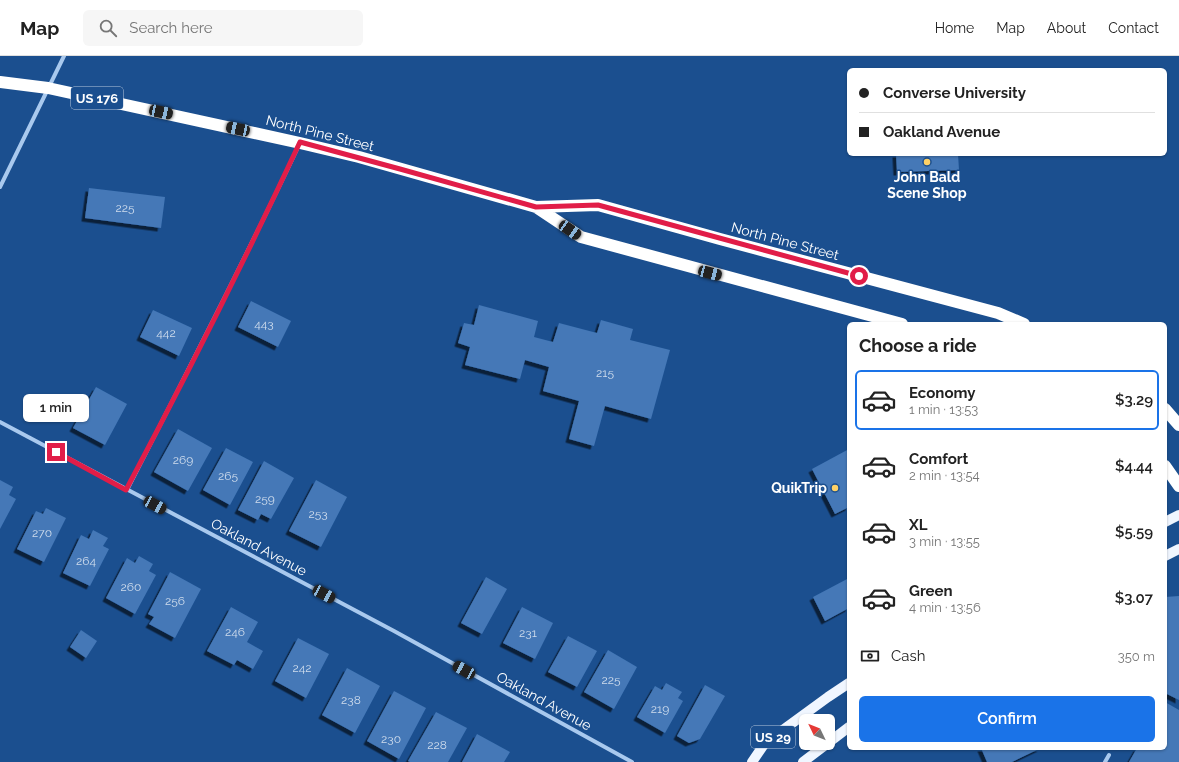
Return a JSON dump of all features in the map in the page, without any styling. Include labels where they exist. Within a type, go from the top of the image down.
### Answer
[{"type":"highway","name":"North Pine Street","points":[[0,82],[48,88],[300,142],[536,207],[598,205],[998,313],[1019,322]]},
{"type":"highway","name":"North Pine Street","points":[[536,207],[581,238],[895,322]]},
{"type":"highway","points":[[1167,410],[1179,425]]},
{"type":"highway","points":[[1167,469],[1179,486]]},
{"type":"main road","points":[[1167,521],[1179,515]]},
{"type":"main road","points":[[1167,555],[1179,549]]},
{"type":"main road","name":"US 29","points":[[752,762],[765,743],[847,684]]},
{"type":"main road","name":"US 29","points":[[835,738],[847,729]]},
{"type":"main road","name":"US 29","points":[[803,762],[819,750]]},
{"type":"street","points":[[0,187],[64,56]]},
{"type":"street","points":[[126,490],[212,326],[257,235],[300,142]]},
{"type":"street","name":"Oakland Avenue","points":[[0,422],[394,631],[632,762]]},
{"type":"street","points":[[1105,762],[1109,755]]},
{"type":"building","name":"John Bald Scene Shop","points":[[896,156],[958,156],[959,170],[897,172]]},
{"type":"building","points":[[89,188],[165,197],[161,228],[85,218]]},
{"type":"building","points":[[251,301],[291,321],[278,347],[238,327]]},
{"type":"building","points":[[479,305],[538,321],[534,337],[553,342],[559,323],[597,333],[601,320],[633,329],[630,340],[670,350],[651,419],[605,406],[594,446],[569,439],[579,401],[543,391],[549,367],[525,360],[520,379],[465,365],[470,347],[458,343],[464,323],[474,325]]},
{"type":"building","points":[[153,310],[192,328],[179,356],[140,337]]},
{"type":"building","points":[[96,387],[127,404],[105,445],[73,428]]},
{"type":"building","points":[[178,429],[212,448],[188,491],[154,472]]},
{"type":"building","points":[[226,448],[253,462],[230,505],[203,490]]},
{"type":"building","name":"QuikTrip","points":[[847,450],[847,508],[835,514],[812,469]]},
{"type":"building","points":[[264,461],[294,478],[271,519],[261,514],[258,520],[238,510]]},
{"type":"building","points":[[0,480],[13,487],[9,495],[16,499],[0,529]]},
{"type":"building","points":[[316,480],[347,497],[321,547],[289,531]]},
{"type":"building","points":[[46,508],[66,518],[44,562],[17,549],[36,511],[43,514]]},
{"type":"building","points":[[93,530],[108,538],[103,546],[109,549],[90,586],[63,573],[81,535],[89,539]]},
{"type":"building","points":[[139,556],[153,564],[149,571],[156,575],[135,614],[106,598],[127,558],[135,563]]},
{"type":"building","points":[[170,572],[201,589],[175,638],[149,624],[154,617],[148,614]]},
{"type":"building","points":[[486,577],[507,589],[482,634],[461,623]]},
{"type":"building","points":[[847,579],[847,609],[825,621],[813,597]]},
{"type":"building","points":[[1179,596],[1179,700],[1167,694],[1167,597]]},
{"type":"building","points":[[231,607],[258,622],[247,642],[263,651],[253,669],[237,660],[234,665],[207,651]]},
{"type":"building","points":[[522,607],[553,623],[535,659],[503,643]]},
{"type":"building","points":[[81,630],[97,641],[86,658],[70,647]]},
{"type":"building","points":[[568,636],[597,651],[577,687],[548,672]]},
{"type":"building","points":[[298,638],[329,654],[306,698],[275,681]]},
{"type":"building","points":[[608,650],[637,667],[614,709],[584,692]]},
{"type":"building","points":[[347,668],[380,686],[355,733],[322,715]]},
{"type":"building","points":[[666,683],[682,692],[678,698],[683,701],[665,733],[637,717],[655,686],[662,690]]},
{"type":"building","points":[[705,685],[725,696],[700,739],[689,743],[677,736]]},
{"type":"building","points":[[394,691],[426,708],[399,759],[367,741]]},
{"type":"building","points":[[1167,703],[1179,710],[1179,762],[1129,762],[1136,750],[1167,750]]},
{"type":"building","points":[[436,712],[467,728],[448,762],[408,761]]},
{"type":"building","points":[[477,734],[510,752],[504,762],[462,762]]},
{"type":"building","points":[[982,750],[1037,750],[1012,762],[987,762]]},
{"type":"place","name":"John Bald Scene Shop","points":[[927,162]]},
{"type":"place","name":"QuikTrip","points":[[835,488]]},
{"type":"route","points":[[56,452],[126,490],[212,326],[257,235],[300,142],[359,157],[536,207],[598,205],[859,276]]}]
